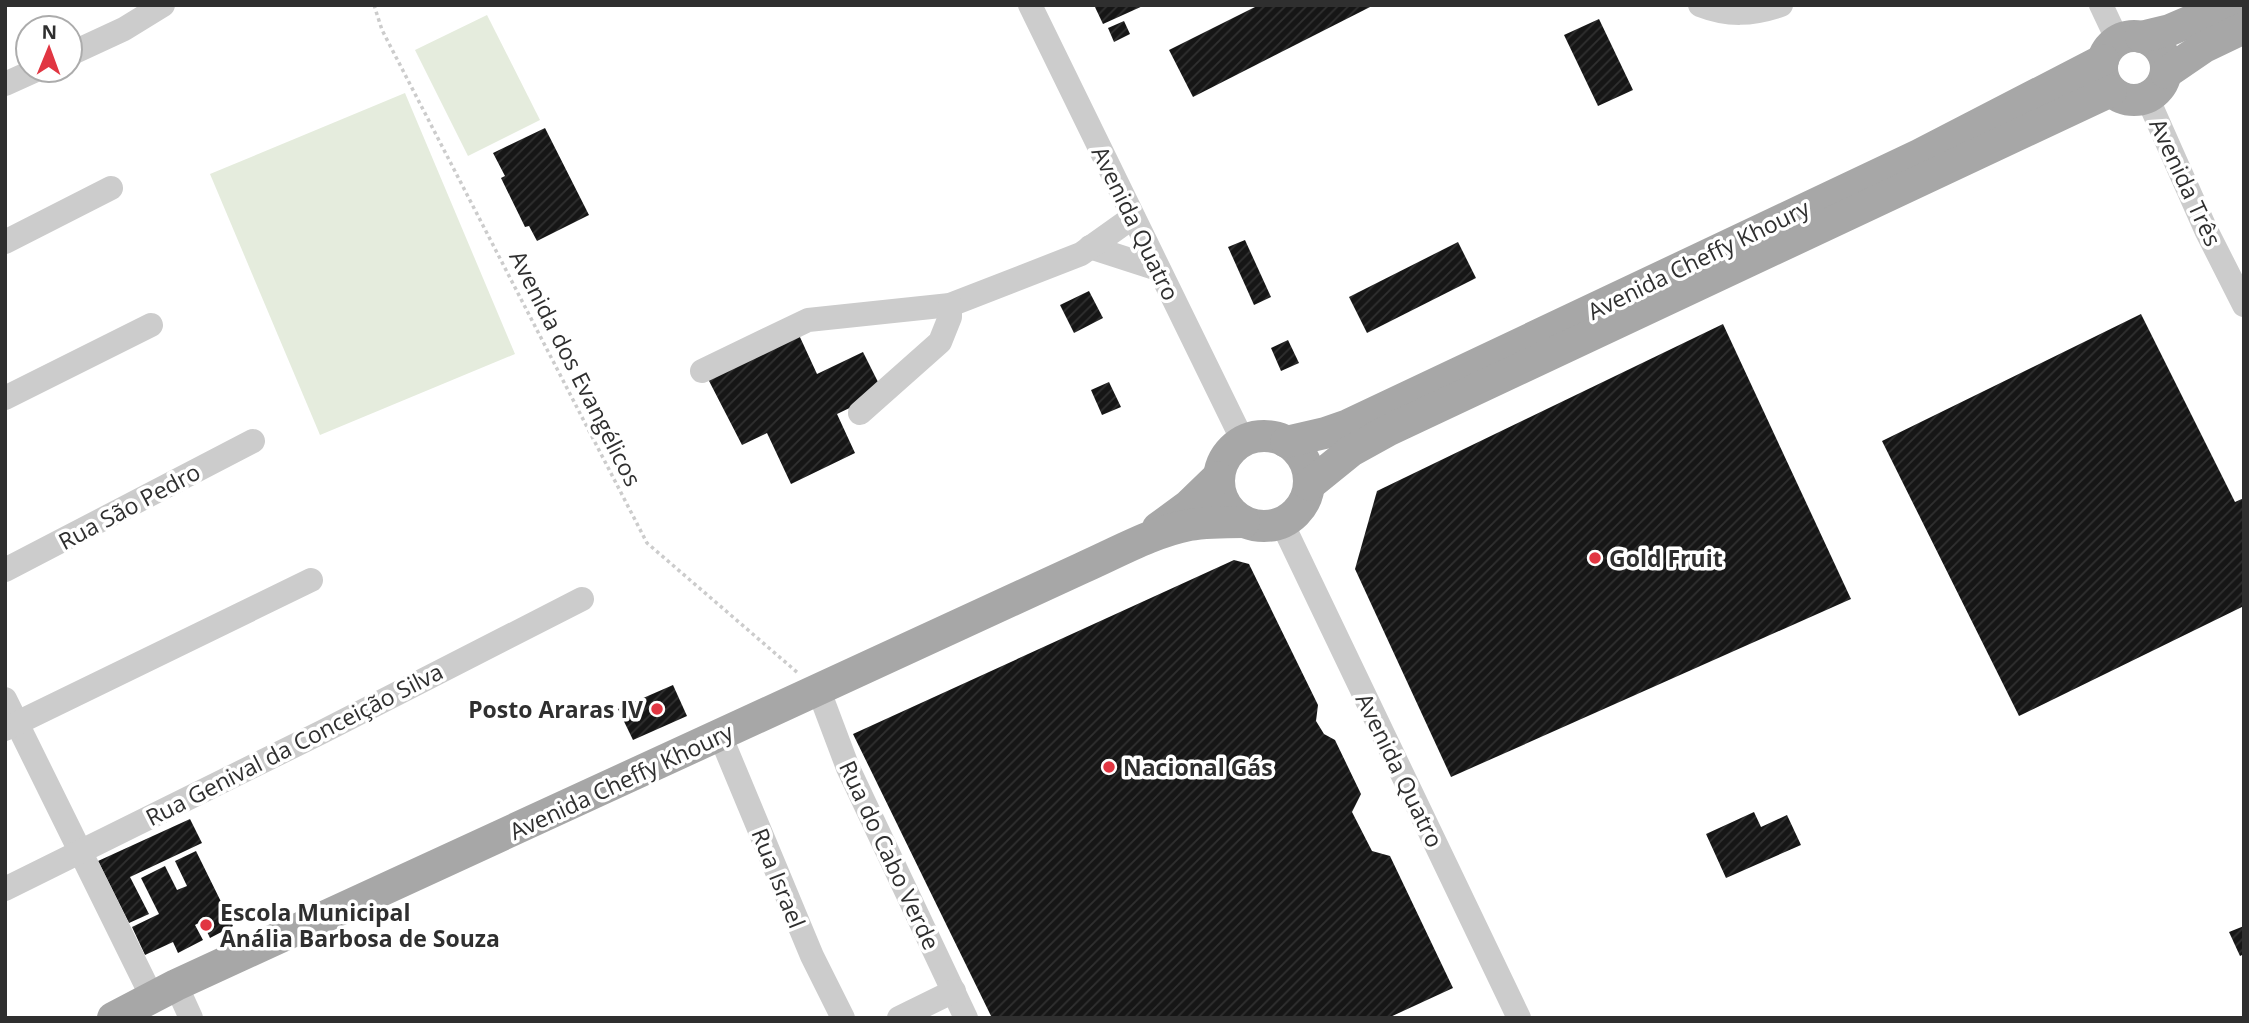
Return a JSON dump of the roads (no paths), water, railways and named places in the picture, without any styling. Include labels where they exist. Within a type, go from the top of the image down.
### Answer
[{"type":"main road","name":"Avenida Cheffy Khoury","points":[[1286,442],[1348,425],[1497,356],[1919,155],[2121,46],[2169,30],[2228,5]]},
{"type":"main road","points":[[2156,85],[2165,61],[2161,51],[2152,42],[2121,46],[2103,76],[2111,91],[2128,99],[2138,100],[2204,47],[2244,28]]},
{"type":"main road","name":"Avenida Cheffy Khoury","points":[[1309,485],[1351,451],[1390,430],[2111,91]]},
{"type":"main road","points":[[1257,436],[1286,442],[1304,460],[1308,472],[1309,485],[1305,501],[1295,514],[1282,523],[1256,526],[1244,522],[1233,515],[1219,491],[1218,477],[1226,456],[1243,441],[1257,436]]},
{"type":"main road","points":[[1131,547],[1188,506],[1218,477]]},
{"type":"main road","points":[[1131,547],[1187,526],[1244,522]]},
{"type":"main road","name":"Avenida Cheffy Khoury","points":[[113,1018],[164,992],[1131,547]]},
{"type":"street","points":[[84,48],[124,29],[163,5]]},
{"type":"street","name":"Avenida Quatro","points":[[1030,5],[1243,441]]},
{"type":"street","points":[[1700,5],[1720,13],[1760,12],[1780,5]]},
{"type":"street","points":[[2101,5],[2121,46]]},
{"type":"street","name":"Avenida Três","points":[[2156,85],[2206,230],[2244,305]]},
{"type":"street","points":[[5,242],[111,188]]},
{"type":"street","points":[[702,371],[807,320],[950,305],[1081,254],[1133,217]]},
{"type":"street","points":[[1090,247],[1158,270]]},
{"type":"street","points":[[860,414],[940,342],[950,317],[950,305]]},
{"type":"street","points":[[5,398],[151,325]]},
{"type":"street","name":"Rua São Pedro","points":[[5,570],[253,441]]},
{"type":"street","name":"Avenida Quatro","points":[[1282,523],[1519,1018]]},
{"type":"street","points":[[11,726],[311,580]]},
{"type":"street","name":"Rua Genival da Conceição Silva","points":[[5,889],[582,599]]},
{"type":"street","name":"Rua do Cabo Verde","points":[[819,691],[848,768],[966,1018]]},
{"type":"street","points":[[5,699],[11,726],[81,852],[164,992],[191,1018]]},
{"type":"street","name":"Rua Israel","points":[[720,735],[812,957],[843,1018]]},
{"type":"street","points":[[899,1018],[954,991]]},
{"type":"place","name":"Gold Fruit","points":[[1595,558]]},
{"type":"place","name":"Posto Araras IV","points":[[657,709]]},
{"type":"place","name":"Nacional Gás","points":[[1109,767]]},
{"type":"place","name":"Escola Municipal Anália Barbosa de Souza","points":[[206,925]]}]
